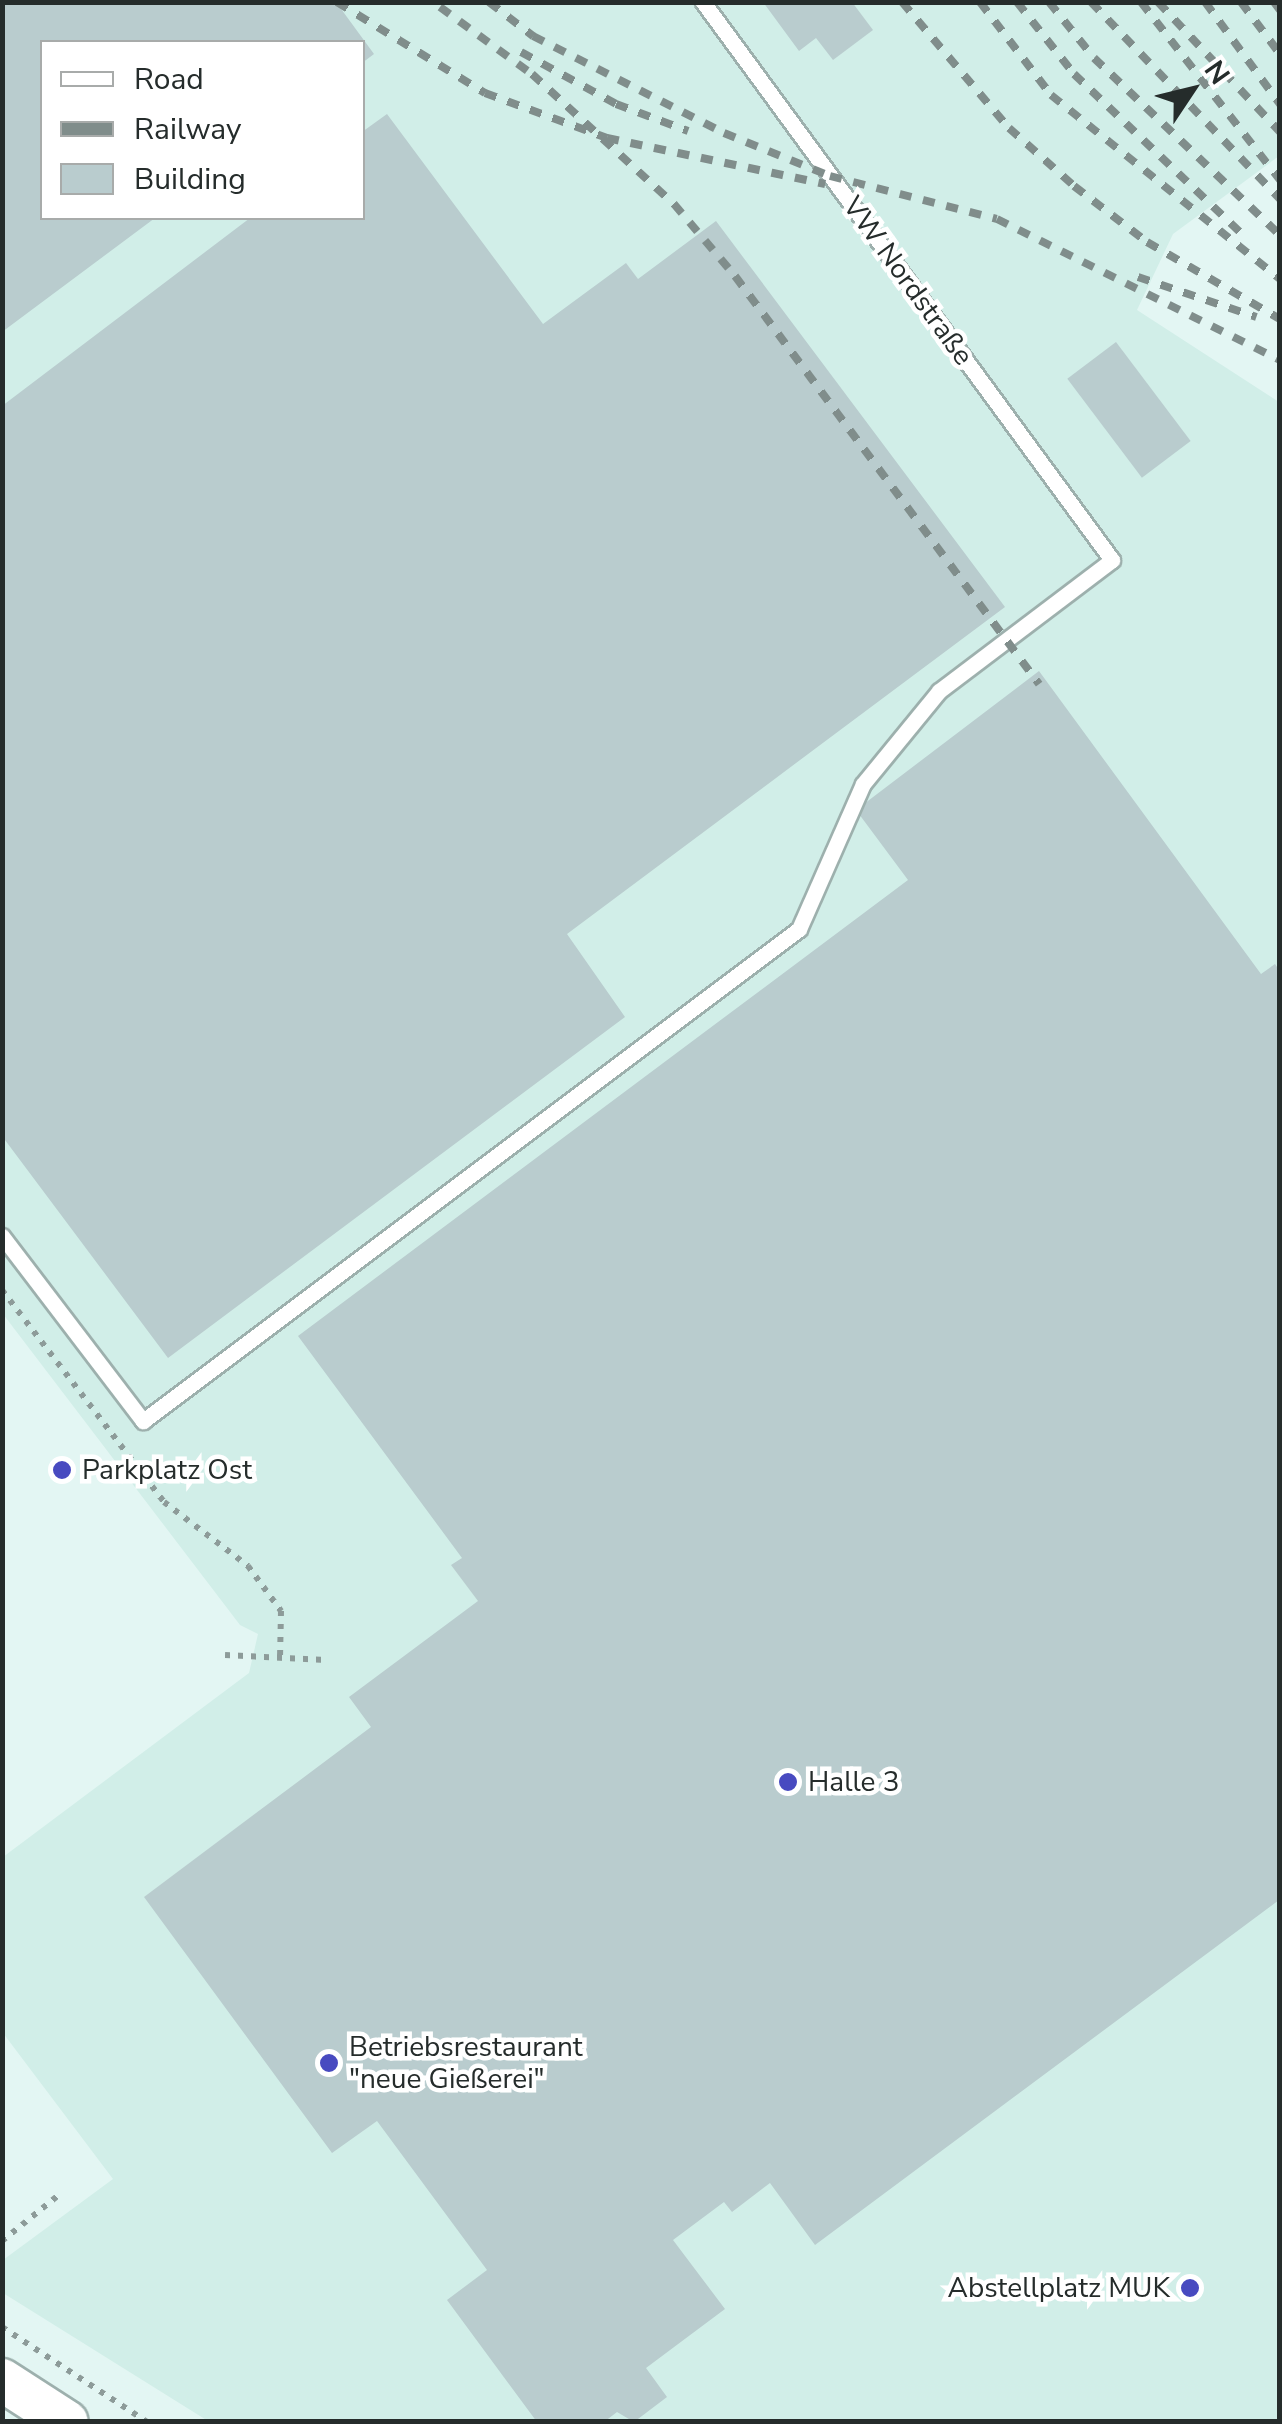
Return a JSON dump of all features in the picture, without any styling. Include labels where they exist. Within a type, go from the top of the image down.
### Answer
[{"type":"main road","points":[[2,2380],[67,2422]]},
{"type":"lane","name":"VW Nordstraße","points":[[2,1236],[143,1421],[799,929],[864,784],[939,691],[1112,560],[703,2]]},
{"type":"path","points":[[2,1290],[164,1502],[248,1566],[282,1612],[280,1659]]},
{"type":"path","points":[[225,1654],[326,1660]]},
{"type":"path","points":[[2,2241],[61,2193]]},
{"type":"path","points":[[2,2326],[147,2422]]},
{"type":"shaded area","points":[[3,3],[1279,3],[1279,156],[1173,234],[1137,310],[1279,402],[1279,2421],[208,2421],[3,2293],[3,2260],[113,2179],[3,2033],[3,1857],[249,1673],[258,1634],[240,1625],[3,1314]]},
{"type":"building","points":[[2,2],[336,2],[364,40],[40,40],[40,220],[152,220],[2,332]]},
{"type":"building","points":[[763,2],[852,2],[873,30],[833,60],[816,38],[799,51]]},
{"type":"building","points":[[365,42],[374,54],[365,61]]},
{"type":"building","points":[[387,114],[543,324],[626,263],[638,279],[716,221],[1005,607],[567,934],[625,1017],[168,1358],[2,1136],[2,406],[247,220],[365,220],[365,130]]},
{"type":"building","points":[[1116,342],[1191,441],[1142,478],[1067,379]]},
{"type":"building","name":"Halle 3","points":[[1039,671],[1261,974],[1275,964],[1279,970],[1279,1900],[815,2245],[770,2183],[732,2212],[724,2202],[673,2240],[725,2309],[646,2368],[667,2397],[634,2422],[617,2412],[604,2422],[537,2422],[447,2300],[487,2270],[377,2121],[332,2153],[144,1897],[371,1727],[349,1697],[478,1601],[451,1565],[462,1558],[298,1336],[908,880],[856,810]]},
{"type":"railway","points":[[337,2],[485,93],[607,138],[825,184]]},
{"type":"railway","points":[[489,2],[533,36],[724,133],[830,176],[997,219],[1280,360]]},
{"type":"railway","points":[[902,2],[1009,128],[1074,186],[1147,242],[1280,319]]},
{"type":"railway","points":[[980,2],[1051,95],[1280,279]]},
{"type":"railway","points":[[1017,2],[1074,74],[1247,239]]},
{"type":"railway","points":[[1049,2],[1094,58],[1280,235]]},
{"type":"railway","points":[[1091,2],[1280,199]]},
{"type":"railway","points":[[1141,2],[1280,180]]},
{"type":"railway","points":[[1158,2],[1280,132]]},
{"type":"railway","points":[[1205,2],[1280,104]]},
{"type":"railway","points":[[1241,2],[1280,54]]},
{"type":"railway","points":[[1274,2],[1280,10]]},
{"type":"railway","points":[[440,7],[532,74],[674,204],[735,276],[1039,684]]},
{"type":"railway","points":[[521,52],[616,104],[688,131]]},
{"type":"railway","points":[[1138,277],[1256,317]]},
{"type":"place","name":"Parkplatz Ost","points":[[62,1470]]},
{"type":"place","name":"Halle 3","points":[[788,1782]]},
{"type":"place","name":"Betriebsrestaurant \"neue Gießerei\"","points":[[329,2063]]},
{"type":"place","name":"Abstellplatz MUK","points":[[1190,2288]]}]
